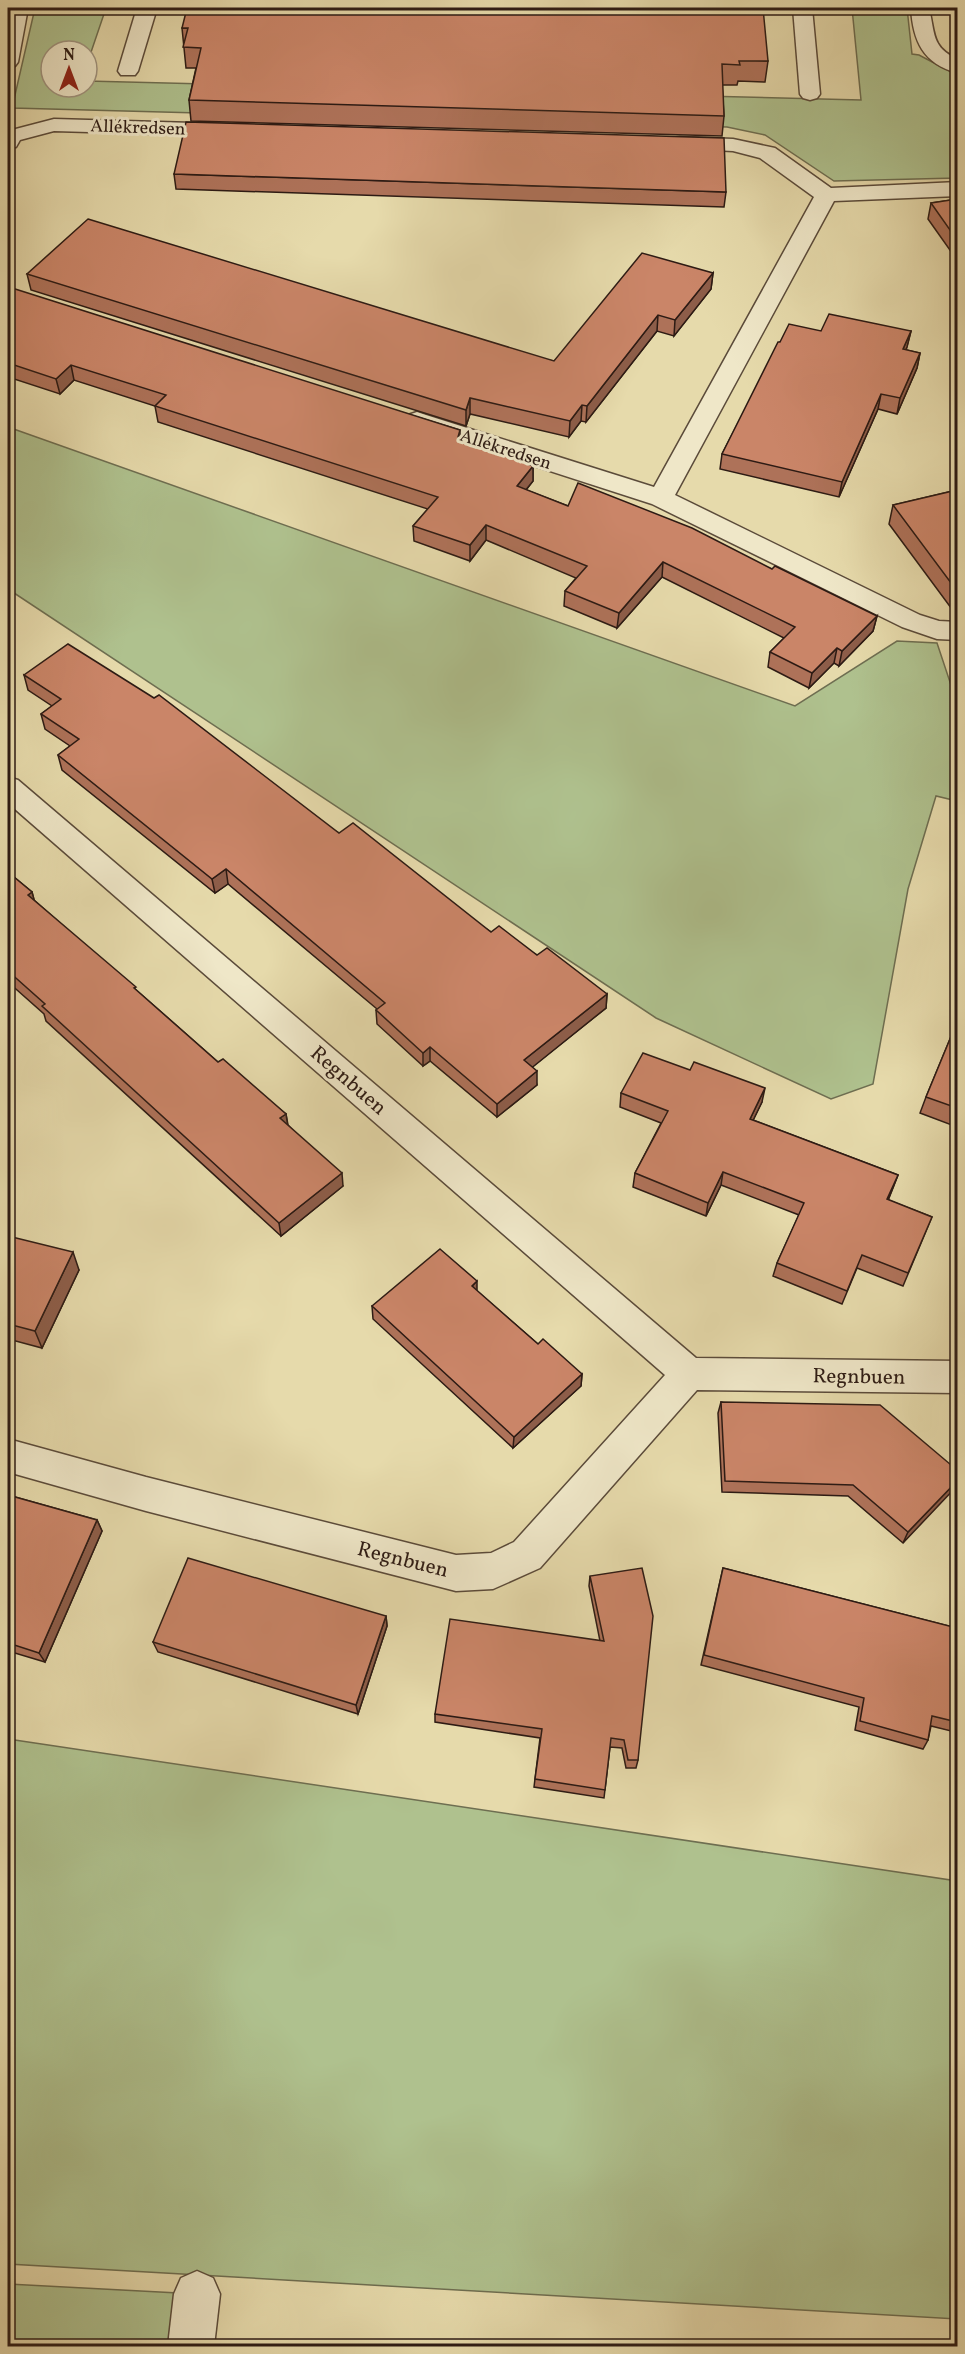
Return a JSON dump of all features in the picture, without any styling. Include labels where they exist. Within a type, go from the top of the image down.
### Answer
[{"type":"street","points":[[8,62],[18,8]]},
{"type":"street","points":[[128,71],[147,8]]},
{"type":"street","points":[[802,8],[810,94]]},
{"type":"street","points":[[920,8],[926,45],[931,53],[957,67]]},
{"type":"street","name":"Allékredsen","points":[[9,136],[54,125],[246,131]]},
{"type":"street","points":[[662,143],[733,145],[767,153],[826,195],[957,189]]},
{"type":"street","points":[[661,498],[826,195]]},
{"type":"street","name":"Allékredsen","points":[[391,412],[661,498],[911,621],[938,630],[957,631]]},
{"type":"street","name":"Regnbuen","points":[[8,787],[689,1374],[957,1377]]},
{"type":"street","name":"Regnbuen","points":[[8,1456],[146,1494],[456,1572],[493,1570],[527,1555],[689,1374]]},
{"type":"street","points":[[191,2346],[197,2294]]},
{"type":"green space","points":[[35,8],[106,8],[95,39],[39,39],[39,99],[99,99],[99,81],[861,100],[852,8],[907,8],[912,54],[919,55],[957,75],[957,178],[834,181],[765,135],[727,127],[12,108]]},
{"type":"green space","points":[[8,427],[795,706],[897,641],[937,643],[957,703],[957,801],[936,796],[908,889],[873,1084],[831,1099],[656,1018],[8,589]]},
{"type":"green space","points":[[8,1739],[957,1881],[957,2319],[8,2264]]},
{"type":"green space","points":[[8,2284],[197,2294],[191,2346],[8,2346]]},
{"type":"building","points":[[187,8],[763,8],[768,61],[739,61],[740,65],[722,64],[724,116],[189,100],[201,48],[183,47],[188,28],[182,28]]},
{"type":"building","points":[[186,122],[724,138],[726,192],[174,174]]},
{"type":"building","points":[[957,199],[957,240],[931,203]]},
{"type":"building","points":[[88,219],[554,361],[642,253],[713,273],[675,320],[658,315],[587,406],[582,405],[570,421],[470,398],[466,410],[27,274]]},
{"type":"building","points":[[12,288],[460,430],[458,437],[533,466],[517,486],[568,506],[578,483],[692,528],[772,569],[775,566],[877,616],[842,651],[837,648],[812,673],[770,652],[795,627],[663,562],[619,613],[565,591],[587,566],[486,525],[470,545],[413,526],[438,497],[155,406],[166,395],[71,365],[56,379],[8,363],[8,292]]},
{"type":"building","points":[[829,314],[911,331],[903,349],[920,353],[900,398],[881,394],[842,482],[722,454],[789,324],[821,331]]},
{"type":"building","points":[[957,490],[957,591],[893,505]]},
{"type":"building","points":[[68,644],[154,698],[159,695],[339,833],[353,823],[491,932],[499,926],[537,955],[547,948],[607,994],[524,1060],[537,1071],[497,1104],[430,1047],[423,1053],[376,1010],[385,1003],[226,869],[212,879],[58,755],[79,739],[41,714],[61,699],[24,675]]},
{"type":"building","points":[[8,872],[32,892],[28,895],[136,987],[134,988],[218,1062],[223,1059],[286,1114],[280,1118],[342,1173],[279,1223],[42,1006],[45,1004],[8,971]]},
{"type":"building","points":[[957,1022],[957,1108],[926,1097]]},
{"type":"building","points":[[643,1053],[690,1070],[694,1062],[765,1088],[750,1119],[898,1175],[887,1199],[932,1217],[908,1273],[862,1255],[847,1291],[777,1263],[804,1203],[723,1172],[708,1203],[635,1173],[668,1111],[621,1093]]},
{"type":"building","points":[[8,1236],[73,1252],[35,1331],[8,1324]]},
{"type":"building","points":[[440,1249],[477,1281],[472,1286],[538,1344],[543,1339],[582,1374],[514,1437],[372,1306]]},
{"type":"building","points":[[721,1402],[880,1405],[957,1470],[957,1481],[908,1532],[853,1485],[725,1481]]},
{"type":"building","points":[[8,1495],[97,1520],[39,1653],[8,1643]]},
{"type":"building","points":[[188,1558],[386,1616],[356,1705],[153,1642]]},
{"type":"building","points":[[642,1568],[653,1616],[638,1760],[628,1760],[624,1740],[611,1738],[605,1790],[535,1779],[542,1729],[435,1714],[450,1619],[604,1641],[590,1576]]},
{"type":"building","points":[[723,1568],[957,1628],[957,1722],[932,1716],[928,1740],[860,1721],[864,1698],[704,1655]]}]
